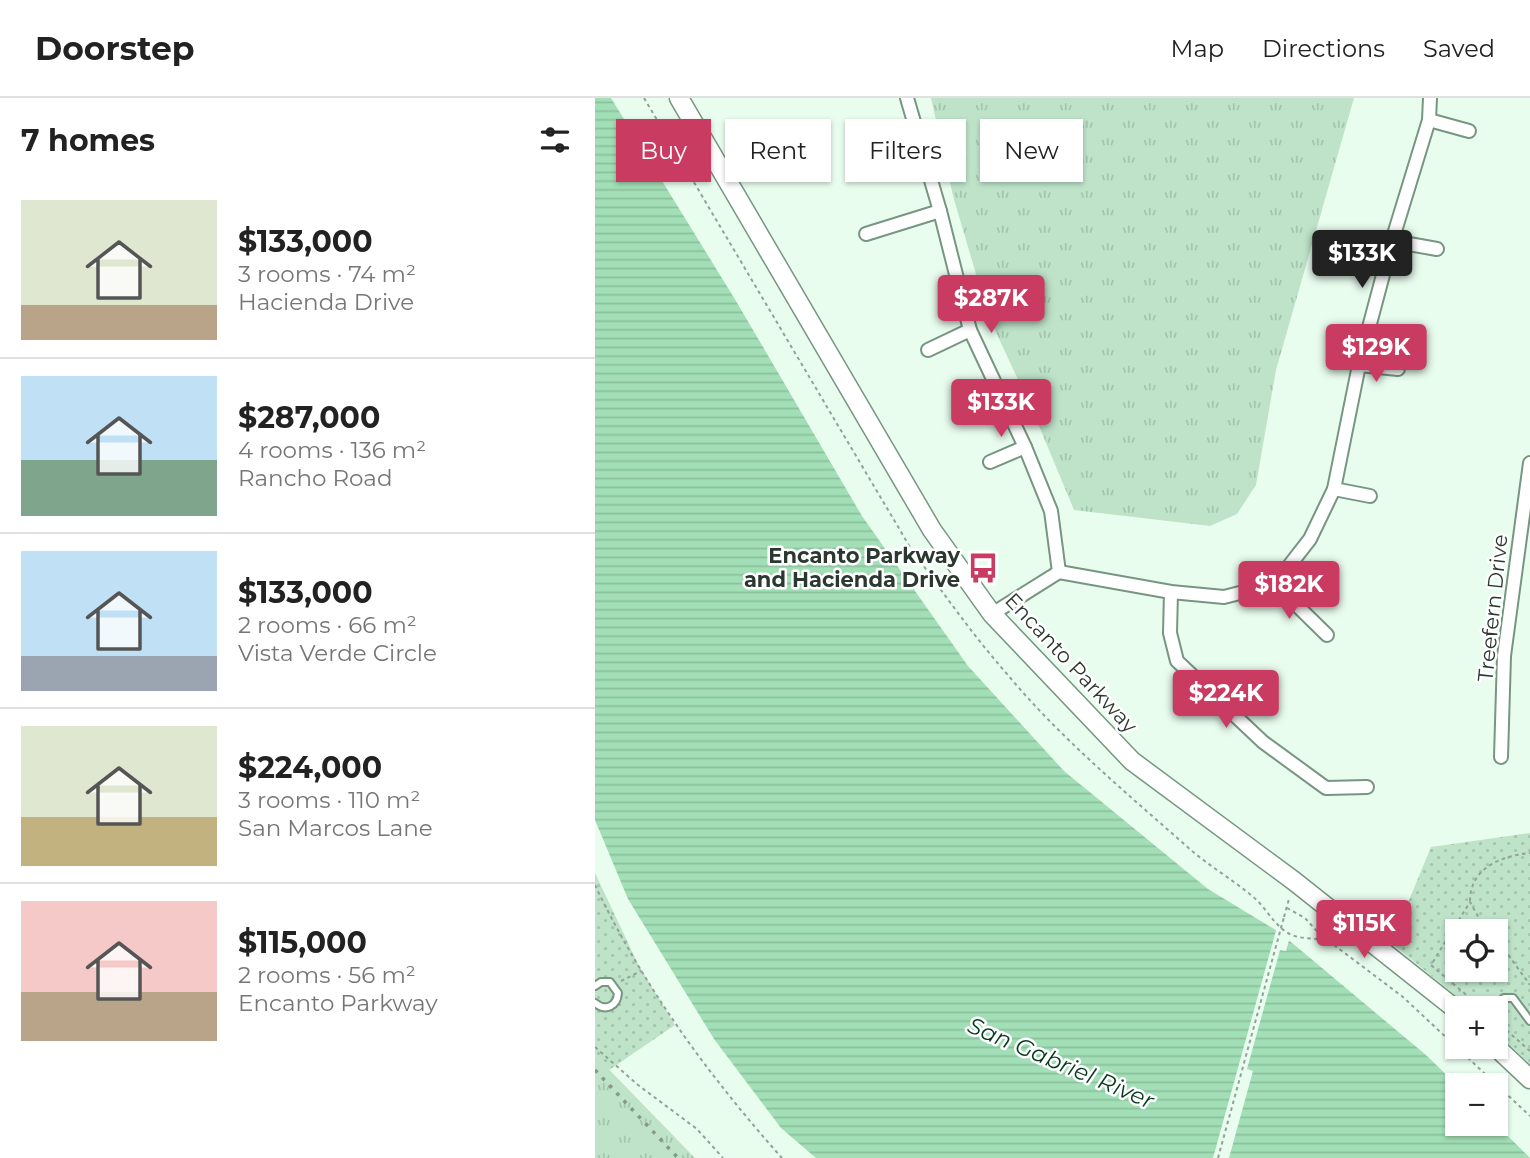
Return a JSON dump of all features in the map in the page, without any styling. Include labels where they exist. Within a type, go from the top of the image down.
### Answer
[{"type":"street","name":"Encanto Parkway","points":[[679,98],[932,530],[992,614],[1132,761],[1294,881],[1445,1001]]},
{"type":"street","points":[[907,98],[940,211],[970,330],[1025,447],[1051,512],[1059,572]]},
{"type":"street","points":[[992,614],[1059,572],[1171,592],[1224,597],[1275,584],[1310,539],[1333,489],[1359,365],[1392,241],[1429,120],[1430,98]]},
{"type":"street","points":[[1429,120],[1469,131]]},
{"type":"street","points":[[866,234],[940,211]]},
{"type":"street","points":[[1392,241],[1437,249]]},
{"type":"street","points":[[928,350],[970,330]]},
{"type":"street","points":[[1359,365],[1398,369]]},
{"type":"street","points":[[990,462],[1025,447]]},
{"type":"street","name":"Treefern Drive","points":[[1501,757],[1504,656],[1530,463]]},
{"type":"street","points":[[1333,489],[1370,496]]},
{"type":"street","points":[[1275,584],[1327,635]]},
{"type":"street","points":[[1171,592],[1170,633],[1177,661],[1263,742],[1326,788],[1367,787]]},
{"type":"street","points":[[1508,1058],[1530,1079]]},
{"type":"lane","points":[[595,986],[605,981],[614,984],[618,993],[613,1005],[604,1008],[595,1003]]},
{"type":"lane","points":[[1508,998],[1513,998],[1530,1021]]},
{"type":"path","points":[[1479,919],[1470,902],[1470,891],[1479,873],[1505,858],[1530,853]]},
{"type":"path","points":[[595,885],[642,971],[687,1043],[728,1096],[782,1158]]},
{"type":"path","points":[[1468,996],[1431,965],[1470,902]]},
{"type":"path","points":[[1218,1158],[1287,908],[1305,918],[1325,940]]},
{"type":"path","points":[[1508,954],[1530,985]]},
{"type":"path","points":[[614,984],[642,971]]},
{"type":"path","points":[[1508,1032],[1530,1051]]},
{"type":"path","points":[[595,1047],[638,1085],[697,1129],[723,1158]]},
{"type":"green space","points":[[931,98],[1354,98],[1276,370],[1256,485],[1237,514],[1210,526],[1074,510],[1034,414],[988,315],[953,196],[950,182],[966,182],[966,119],[936,119]]},
{"type":"green space","points":[[1530,833],[1530,1064],[1508,1043],[1508,996],[1456,996],[1360,915],[1363,911],[1409,900],[1431,847]]},
{"type":"green space","points":[[595,873],[639,966],[675,1025],[609,1070],[595,1055]]},
{"type":"green space","points":[[595,1055],[695,1158],[595,1158]]},
{"type":"water","name":"San Gabriel River","points":[[595,98],[611,98],[624,119],[616,119],[616,182],[663,182],[862,516],[968,666],[1064,771],[1208,889],[1279,932],[1445,1073],[1445,1136],[1508,1136],[1530,1158],[816,1158],[781,1128],[714,1039],[628,899],[595,820]]},
{"type":"pier","points":[[1277,927],[1290,937],[1286,951],[1280,950],[1247,1069],[1253,1071],[1229,1158],[1213,1158]]},
{"type":"railway","points":[[595,1070],[678,1158]]},
{"type":"place","name":"Encanto Parkway and Hacienda Drive","points":[[983,568]]}]
